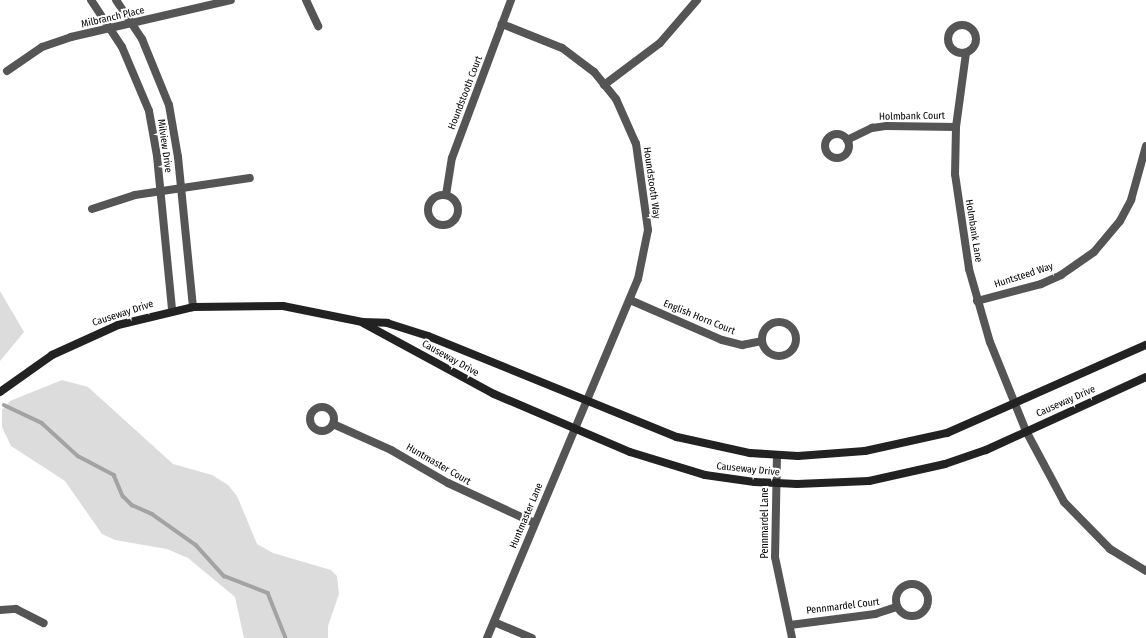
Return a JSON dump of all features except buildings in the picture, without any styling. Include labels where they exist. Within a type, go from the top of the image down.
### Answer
[{"type":"street","name":"Milview Drive","points":[[91,0],[134,72],[149,111],[172,310]]},
{"type":"street","name":"Milview Drive","points":[[116,0],[142,39],[168,105],[180,188],[193,307]]},
{"type":"street","name":"Milbranch Place","points":[[7,71],[42,47],[109,28],[230,0]]},
{"type":"street","points":[[306,0],[318,26]]},
{"type":"street","name":"Houndstooth Court","points":[[446,196],[452,158],[511,0]]},
{"type":"street","points":[[604,85],[660,43],[697,0]]},
{"type":"street","name":"Houndstooth Way","points":[[502,24],[562,48],[604,85],[628,123],[636,144],[647,215],[644,259],[630,300],[586,402]]},
{"type":"street","name":"Holmbank Lane","points":[[966,53],[956,127],[955,174],[963,233],[977,301],[1015,405],[1026,431],[1052,483],[1080,522],[1110,549],[1146,571]]},
{"type":"street","name":"Holmbank Court","points":[[847,140],[872,128],[887,126],[956,127]]},
{"type":"street","name":"Huntsteed Way","points":[[977,301],[1041,284],[1077,265],[1120,221],[1143,175],[1146,146]]},
{"type":"street","points":[[92,209],[159,192],[250,178]]},
{"type":"street","name":"English Horn Court","points":[[630,300],[722,340],[742,345],[762,341]]},
{"type":"street","name":"Causeway Drive","points":[[0,392],[27,370],[78,341],[172,310],[193,307],[282,306],[362,322],[387,323],[435,339],[677,438],[777,455],[836,454],[901,445],[947,433],[1015,405],[1146,345]]},
{"type":"street","name":"Causeway Drive","points":[[362,322],[494,394],[575,429],[667,465],[724,478],[776,483],[831,484],[910,473],[986,450],[1146,377]]},
{"type":"street","points":[[776,322],[790,327],[795,336],[794,346],[781,355],[767,351],[762,341],[764,331],[776,322]]},
{"type":"street","name":"Huntmaster Lane","points":[[487,638],[586,402]]},
{"type":"street","name":"Huntmaster Court","points":[[333,424],[391,450],[448,483],[534,524]]},
{"type":"street","name":"Pennmardel Lane","points":[[777,455],[775,557],[792,638]]},
{"type":"street","name":"Pennmardel Court","points":[[790,625],[876,614],[897,606]]},
{"type":"street","points":[[0,610],[16,610],[44,623]]},
{"type":"street","points":[[494,622],[532,638]]},
{"type":"shaded area","points":[[0,291],[24,332],[0,361]]},
{"type":"shaded area","points":[[62,380],[88,387],[173,464],[212,475],[228,485],[237,496],[257,544],[273,553],[331,570],[337,576],[339,594],[328,626],[328,638],[244,638],[235,597],[188,558],[167,549],[115,540],[102,534],[65,481],[11,446],[2,427],[2,410],[10,401]]},
{"type":"waterway","points":[[4,405],[42,423],[78,456],[114,475],[123,496],[132,505],[152,514],[196,545],[224,576],[268,593],[286,638]]}]
